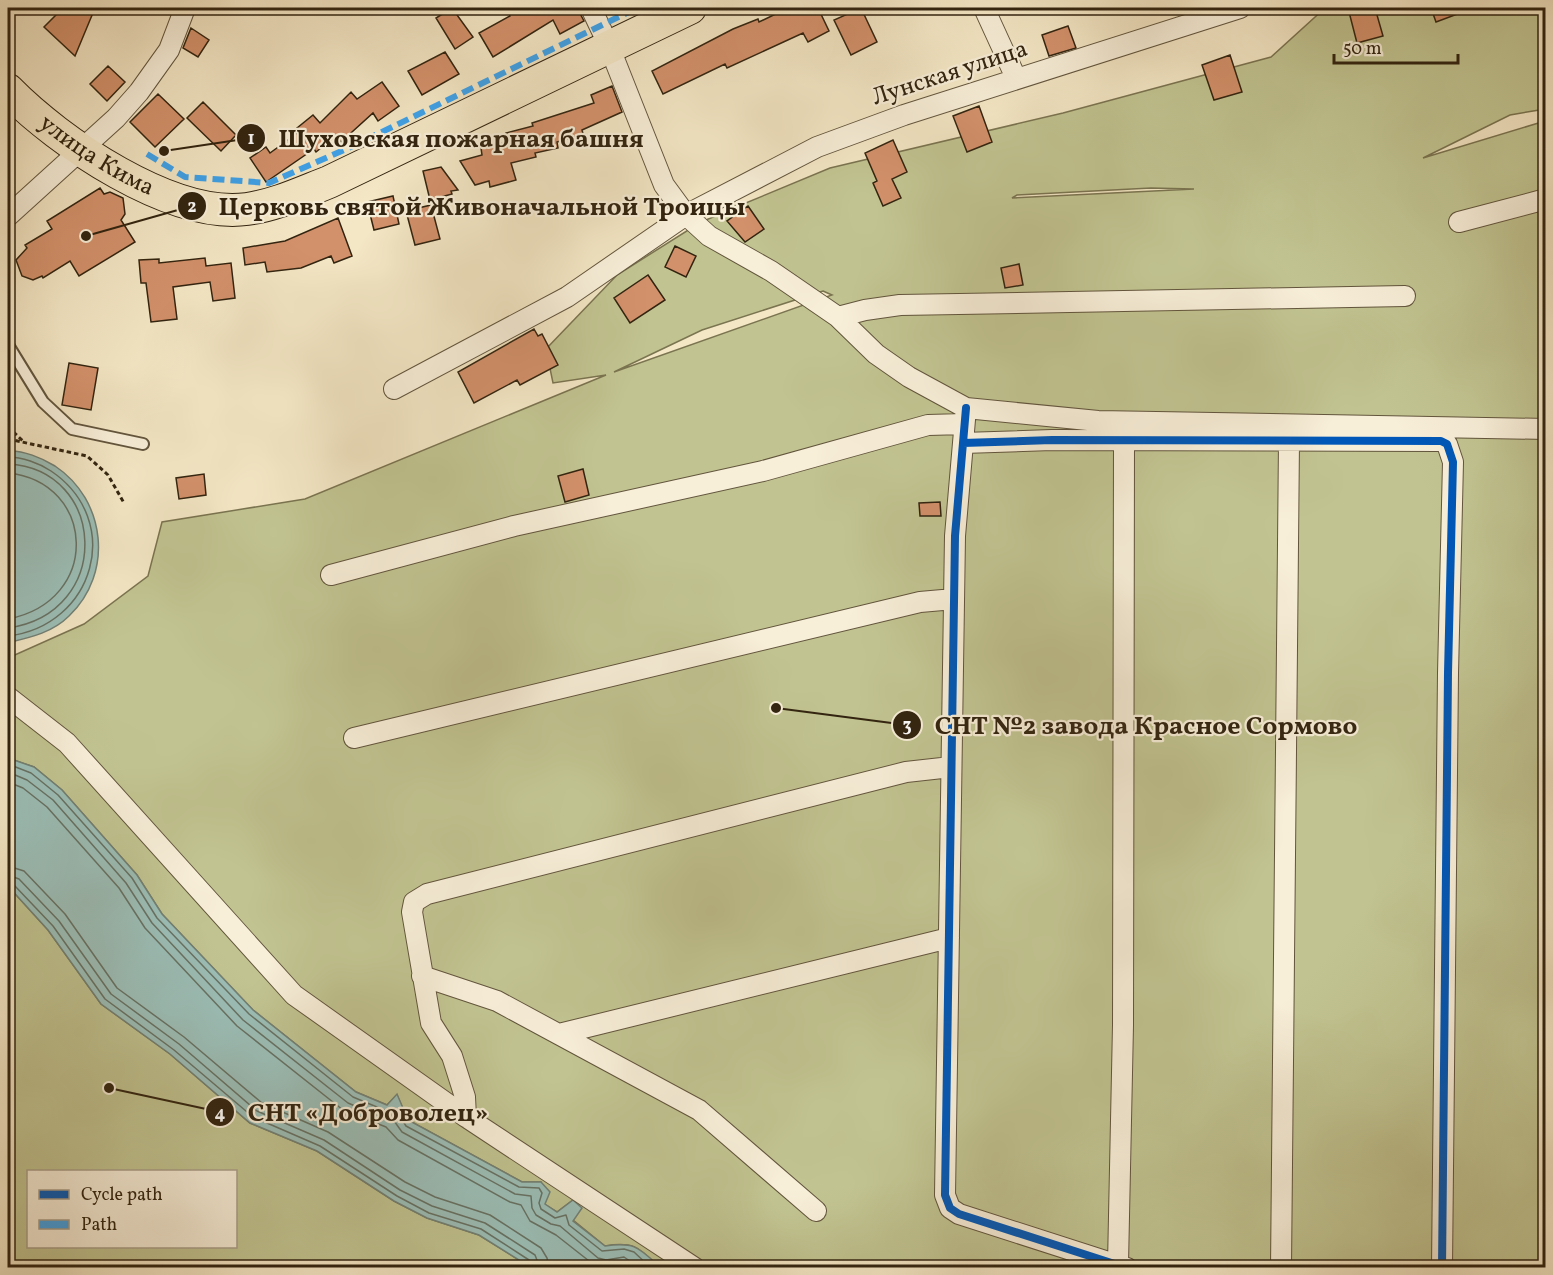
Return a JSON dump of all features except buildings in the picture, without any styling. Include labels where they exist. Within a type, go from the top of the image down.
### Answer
[{"type":"main road","name":"улица Кима","points":[[8,90],[26,108],[79,149],[141,184],[181,202],[214,209],[246,209],[280,201],[329,182],[690,8]]},
{"type":"street","points":[[8,216],[79,149],[116,118],[139,92],[169,50],[185,8]]},
{"type":"street","points":[[591,8],[609,46],[664,185],[686,215],[709,236],[771,271],[838,317],[876,354],[909,377],[964,425],[1124,441],[1441,441],[1448,444],[1451,452],[1442,1268]]},
{"type":"street","points":[[984,8],[1016,78]]},
{"type":"street","name":"Лунская улица","points":[[394,389],[567,297],[686,215],[817,147],[1016,78],[1240,8]]},
{"type":"street","points":[[1459,222],[1545,199]]},
{"type":"street","points":[[838,317],[900,305],[1405,296]]},
{"type":"street","points":[[331,575],[514,526],[763,471],[928,425],[1098,421],[1545,429]]},
{"type":"street","points":[[964,425],[955,536],[945,1195],[950,1208],[959,1214],[1122,1266],[1124,441]]},
{"type":"street","points":[[1281,1268],[1289,441]]},
{"type":"street","points":[[354,738],[920,602],[954,599]]},
{"type":"street","points":[[8,697],[67,743],[294,994],[466,1117],[695,1268]]},
{"type":"street","points":[[466,1117],[462,1087],[452,1056],[432,1023],[412,912],[414,902],[427,894],[906,772],[951,768]]},
{"type":"street","points":[[559,1034],[949,938]]},
{"type":"street","points":[[422,976],[497,1001],[699,1110],[816,1211]]},
{"type":"lane","points":[[8,345],[43,402],[72,429],[142,444]]},
{"type":"path","points":[[8,427],[24,442]]},
{"type":"path","points":[[8,439],[87,456],[108,475],[124,503]]},
{"type":"green space","points":[[1325,8],[1545,8],[1545,109],[1510,115],[1423,158],[1545,121],[1545,1267],[660,1268],[647,1255],[630,1245],[605,1246],[573,1220],[573,1200],[557,1212],[544,1204],[541,1182],[522,1182],[408,1120],[397,1095],[387,1105],[356,1092],[253,1010],[162,914],[137,875],[62,790],[34,767],[8,758],[8,658],[84,624],[148,576],[162,522],[305,499],[606,375],[553,383],[546,349],[617,275],[701,222],[728,211],[730,206],[741,205],[830,168],[1063,113],[1271,57]],"holes":[[[1151,188],[1194,189],[1012,198],[1017,195]],[[823,291],[832,295],[614,372],[702,330]]]},
{"type":"green space","points":[[8,886],[48,930],[101,1004],[170,1054],[250,1123],[317,1151],[394,1201],[427,1218],[479,1235],[530,1267],[8,1267]]},
{"type":"water","points":[[8,451],[26,453],[44,460],[72,480],[85,498],[94,517],[98,538],[98,559],[93,579],[83,599],[69,616],[49,630],[11,642],[8,641]]},
{"type":"water","points":[[8,758],[34,767],[62,790],[137,875],[162,914],[253,1010],[356,1092],[387,1105],[397,1094],[408,1120],[522,1182],[541,1182],[550,1192],[545,1204],[557,1212],[573,1200],[582,1208],[573,1221],[605,1246],[623,1245],[636,1248],[660,1267],[530,1267],[479,1235],[427,1218],[394,1201],[317,1151],[250,1123],[170,1054],[101,1004],[48,930],[8,886]]},
{"type":"marked path","points":[[147,154],[185,177],[269,183],[353,146],[637,8]]},
{"type":"cycle path","points":[[966,408],[955,536],[945,1195],[950,1208],[959,1214],[1127,1268]]},
{"type":"cycle path","points":[[963,443],[1052,440],[1441,441],[1447,444],[1453,462],[1448,673],[1442,1268]]},
{"type":"place","name":"Шуховская пожарная башня","points":[[164,151]]},
{"type":"place","name":"Церковь святой Живоначальной Троицы","points":[[86,236]]},
{"type":"place","name":"СНТ №2 завода Красное Сормово","points":[[776,708]]},
{"type":"place","name":"СНТ «Доброволец»","points":[[109,1088]]}]
